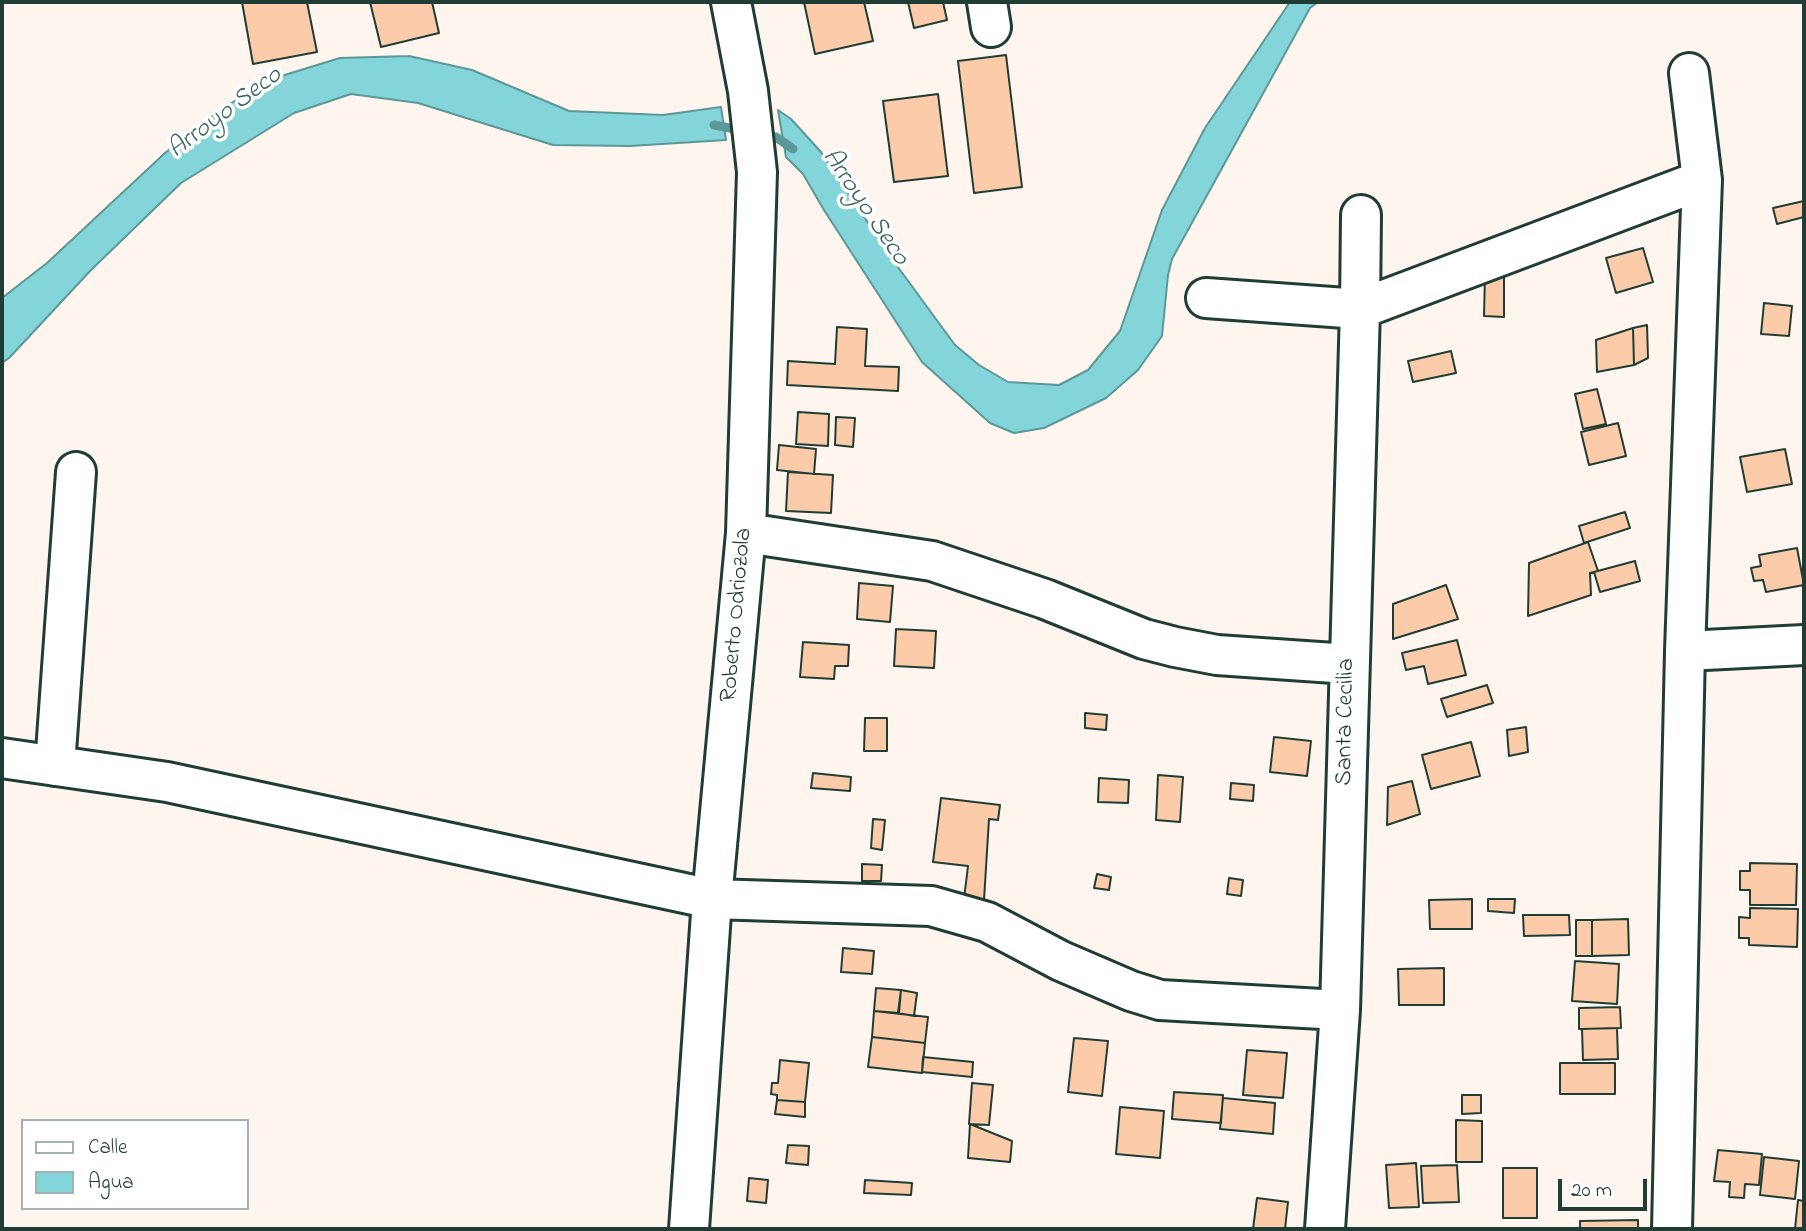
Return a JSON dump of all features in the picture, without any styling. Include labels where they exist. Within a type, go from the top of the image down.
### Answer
[{"type":"street","name":"Roberto Odriozola","points":[[689,1229],[712,899],[746,533],[757,173],[748,91],[731,2]]},
{"type":"street","points":[[1672,1229],[1685,651],[1702,180],[1689,73]]},
{"type":"street","points":[[1206,298],[1360,309],[1702,180]]},
{"type":"street","name":"Santa Cecilia","points":[[1325,1229],[1340,1010],[1361,215]]},
{"type":"street","points":[[55,766],[76,472]]},
{"type":"street","points":[[746,533],[923,559],[1045,599],[1167,646],[1217,655],[1349,664]]},
{"type":"street","points":[[1685,651],[1804,645]]},
{"type":"street","points":[[2,758],[167,782],[712,899],[931,906],[987,922],[1061,961],[1131,992],[1160,1000],[1340,1010]]},
{"type":"water","points":[[1290,2],[1318,2],[1310,8],[1172,259],[1162,336],[1138,370],[1106,398],[1044,428],[1014,433],[990,423],[922,362],[803,174],[786,157],[778,110],[791,119],[821,152],[892,259],[955,345],[979,365],[1008,382],[1059,385],[1088,370],[1120,331],[1162,210],[1205,128]]},
{"type":"water","points":[[409,56],[472,70],[569,111],[663,115],[721,107],[726,140],[630,146],[553,145],[418,103],[351,94],[294,113],[181,183],[91,270],[2,363],[2,298],[47,263],[165,153],[224,107],[278,77],[340,58]]},
{"type":"building","points":[[242,2],[307,2],[317,52],[253,64]]},
{"type":"building","points":[[370,2],[432,2],[439,33],[381,47]]},
{"type":"building","points":[[804,2],[864,2],[873,41],[815,54]]},
{"type":"building","points":[[908,2],[943,2],[947,20],[914,28]]},
{"type":"building","points":[[1006,55],[1022,187],[974,193],[958,61]]},
{"type":"building","points":[[938,94],[948,176],[894,182],[883,101]]},
{"type":"building","points":[[1804,201],[1804,217],[1777,224],[1773,208]]},
{"type":"building","points":[[1643,248],[1653,282],[1616,293],[1606,258]]},
{"type":"building","points":[[1504,269],[1504,317],[1484,316],[1485,275]]},
{"type":"building","points":[[1764,303],[1792,306],[1789,336],[1761,334]]},
{"type":"building","points":[[1647,325],[1648,358],[1634,365],[1633,328]]},
{"type":"building","points":[[837,327],[867,329],[865,366],[899,367],[898,391],[787,385],[788,361],[835,364]]},
{"type":"building","points":[[1633,328],[1634,365],[1597,372],[1596,340]]},
{"type":"building","points":[[1451,351],[1456,373],[1413,382],[1408,361]]},
{"type":"building","points":[[1597,389],[1606,424],[1583,429],[1575,394]]},
{"type":"building","points":[[798,412],[829,414],[828,446],[796,444]]},
{"type":"building","points":[[836,417],[855,418],[853,447],[835,445]]},
{"type":"building","points":[[1618,423],[1626,456],[1589,465],[1581,432]]},
{"type":"building","points":[[779,445],[816,449],[814,474],[777,470]]},
{"type":"building","points":[[1785,449],[1792,484],[1747,492],[1740,457]]},
{"type":"building","points":[[788,472],[833,475],[831,513],[786,511]]},
{"type":"building","points":[[1625,512],[1630,528],[1584,543],[1579,526]]},
{"type":"building","points":[[1588,542],[1598,571],[1590,573],[1591,595],[1528,616],[1529,563]]},
{"type":"building","points":[[1797,548],[1804,585],[1766,592],[1763,580],[1754,581],[1751,568],[1761,566],[1759,555]]},
{"type":"building","points":[[1635,561],[1640,581],[1600,592],[1594,572]]},
{"type":"building","points":[[859,583],[893,586],[890,622],[857,619]]},
{"type":"building","points":[[1446,585],[1458,619],[1393,639],[1393,604]]},
{"type":"building","points":[[896,629],[936,631],[934,668],[894,666]]},
{"type":"building","points":[[1457,640],[1466,675],[1428,684],[1424,666],[1406,670],[1402,653]]},
{"type":"building","points":[[803,642],[849,645],[848,666],[835,666],[834,679],[800,677]]},
{"type":"building","points":[[1487,685],[1493,703],[1447,717],[1441,699]]},
{"type":"building","points":[[1085,713],[1107,715],[1106,730],[1085,728]]},
{"type":"building","points":[[865,718],[887,718],[887,751],[864,751]]},
{"type":"building","points":[[1526,727],[1528,752],[1509,756],[1507,730]]},
{"type":"building","points":[[1274,737],[1311,741],[1307,776],[1270,772]]},
{"type":"building","points":[[1471,742],[1480,776],[1431,789],[1422,755]]},
{"type":"building","points":[[813,773],[851,777],[850,791],[811,788]]},
{"type":"building","points":[[1158,775],[1183,777],[1180,822],[1156,820]]},
{"type":"building","points":[[1099,778],[1129,780],[1128,803],[1098,802]]},
{"type":"building","points":[[1412,781],[1420,814],[1387,825],[1388,787]]},
{"type":"building","points":[[1231,783],[1254,785],[1253,801],[1230,799]]},
{"type":"building","points":[[941,798],[1000,805],[998,820],[989,819],[984,900],[964,899],[968,866],[933,862]]},
{"type":"building","points":[[873,819],[885,820],[882,850],[871,848]]},
{"type":"building","points":[[1750,863],[1797,864],[1796,905],[1750,905],[1750,890],[1740,890],[1740,871],[1750,871]]},
{"type":"building","points":[[862,864],[882,865],[881,881],[862,881]]},
{"type":"building","points":[[1097,874],[1111,877],[1109,890],[1094,888]]},
{"type":"building","points":[[1229,878],[1243,880],[1241,896],[1227,894]]},
{"type":"building","points":[[1472,899],[1472,929],[1430,929],[1429,900]]},
{"type":"building","points":[[1488,899],[1515,899],[1514,913],[1488,911]]},
{"type":"building","points":[[1750,908],[1798,909],[1797,947],[1749,945],[1749,938],[1739,938],[1739,917],[1750,918]]},
{"type":"building","points":[[1523,915],[1569,915],[1570,935],[1524,936]]},
{"type":"building","points":[[1628,919],[1629,955],[1592,956],[1592,920]]},
{"type":"building","points":[[1576,920],[1592,920],[1592,956],[1576,956]]},
{"type":"building","points":[[843,948],[874,951],[872,974],[841,972]]},
{"type":"building","points":[[1575,961],[1619,964],[1617,1004],[1572,1001]]},
{"type":"building","points":[[1444,968],[1444,1005],[1399,1005],[1398,969]]},
{"type":"building","points":[[876,988],[901,990],[899,1013],[874,1011]]},
{"type":"building","points":[[901,990],[917,993],[914,1016],[898,1013]]},
{"type":"building","points":[[1620,1007],[1621,1028],[1579,1029],[1579,1008]]},
{"type":"building","points":[[874,1011],[928,1017],[925,1043],[872,1037]]},
{"type":"building","points":[[1617,1028],[1618,1059],[1583,1060],[1582,1029]]},
{"type":"building","points":[[872,1037],[925,1043],[922,1073],[868,1067]]},
{"type":"building","points":[[1074,1038],[1108,1041],[1102,1096],[1068,1092]]},
{"type":"building","points":[[1247,1050],[1287,1053],[1283,1098],[1243,1095]]},
{"type":"building","points":[[923,1057],[973,1062],[972,1077],[922,1072]]},
{"type":"building","points":[[780,1060],[809,1063],[805,1102],[777,1100],[777,1095],[771,1094],[772,1083],[778,1083]]},
{"type":"building","points":[[1560,1063],[1615,1063],[1615,1094],[1560,1094]]},
{"type":"building","points":[[972,1083],[993,1085],[989,1125],[969,1124]]},
{"type":"building","points":[[1174,1092],[1223,1095],[1221,1123],[1172,1119]]},
{"type":"building","points":[[1462,1095],[1481,1095],[1481,1113],[1462,1114]]},
{"type":"building","points":[[1223,1098],[1275,1103],[1273,1134],[1220,1129]]},
{"type":"building","points":[[777,1100],[805,1102],[805,1117],[775,1114]]},
{"type":"building","points":[[1120,1107],[1164,1111],[1160,1158],[1116,1154]]},
{"type":"building","points":[[1456,1120],[1482,1121],[1482,1162],[1456,1162]]},
{"type":"building","points":[[970,1124],[1012,1141],[1010,1162],[968,1158]]},
{"type":"building","points":[[788,1145],[809,1146],[808,1165],[786,1163]]},
{"type":"building","points":[[1718,1150],[1762,1154],[1759,1185],[1745,1184],[1744,1198],[1729,1197],[1730,1182],[1714,1181]]},
{"type":"building","points":[[1764,1157],[1799,1161],[1795,1199],[1760,1195]]},
{"type":"building","points":[[1416,1163],[1419,1207],[1389,1208],[1386,1165]]},
{"type":"building","points":[[1457,1165],[1459,1202],[1423,1203],[1421,1166]]},
{"type":"building","points":[[1503,1168],[1537,1168],[1537,1218],[1503,1218]]},
{"type":"building","points":[[749,1178],[768,1180],[766,1203],[747,1201]]},
{"type":"building","points":[[865,1180],[912,1183],[911,1195],[864,1193]]},
{"type":"building","points":[[1257,1198],[1288,1202],[1285,1229],[1253,1229]]},
{"type":"building","points":[[1798,1200],[1804,1201],[1804,1229],[1795,1229]]},
{"type":"building","points":[[1638,1220],[1638,1229],[1580,1229],[1580,1221]]},
{"type":"waterway","name":"Arroyo Seco","points":[[714,125],[745,131]]},
{"type":"waterway","name":"Arroyo Seco","points":[[762,135],[776,137],[793,149]]}]
